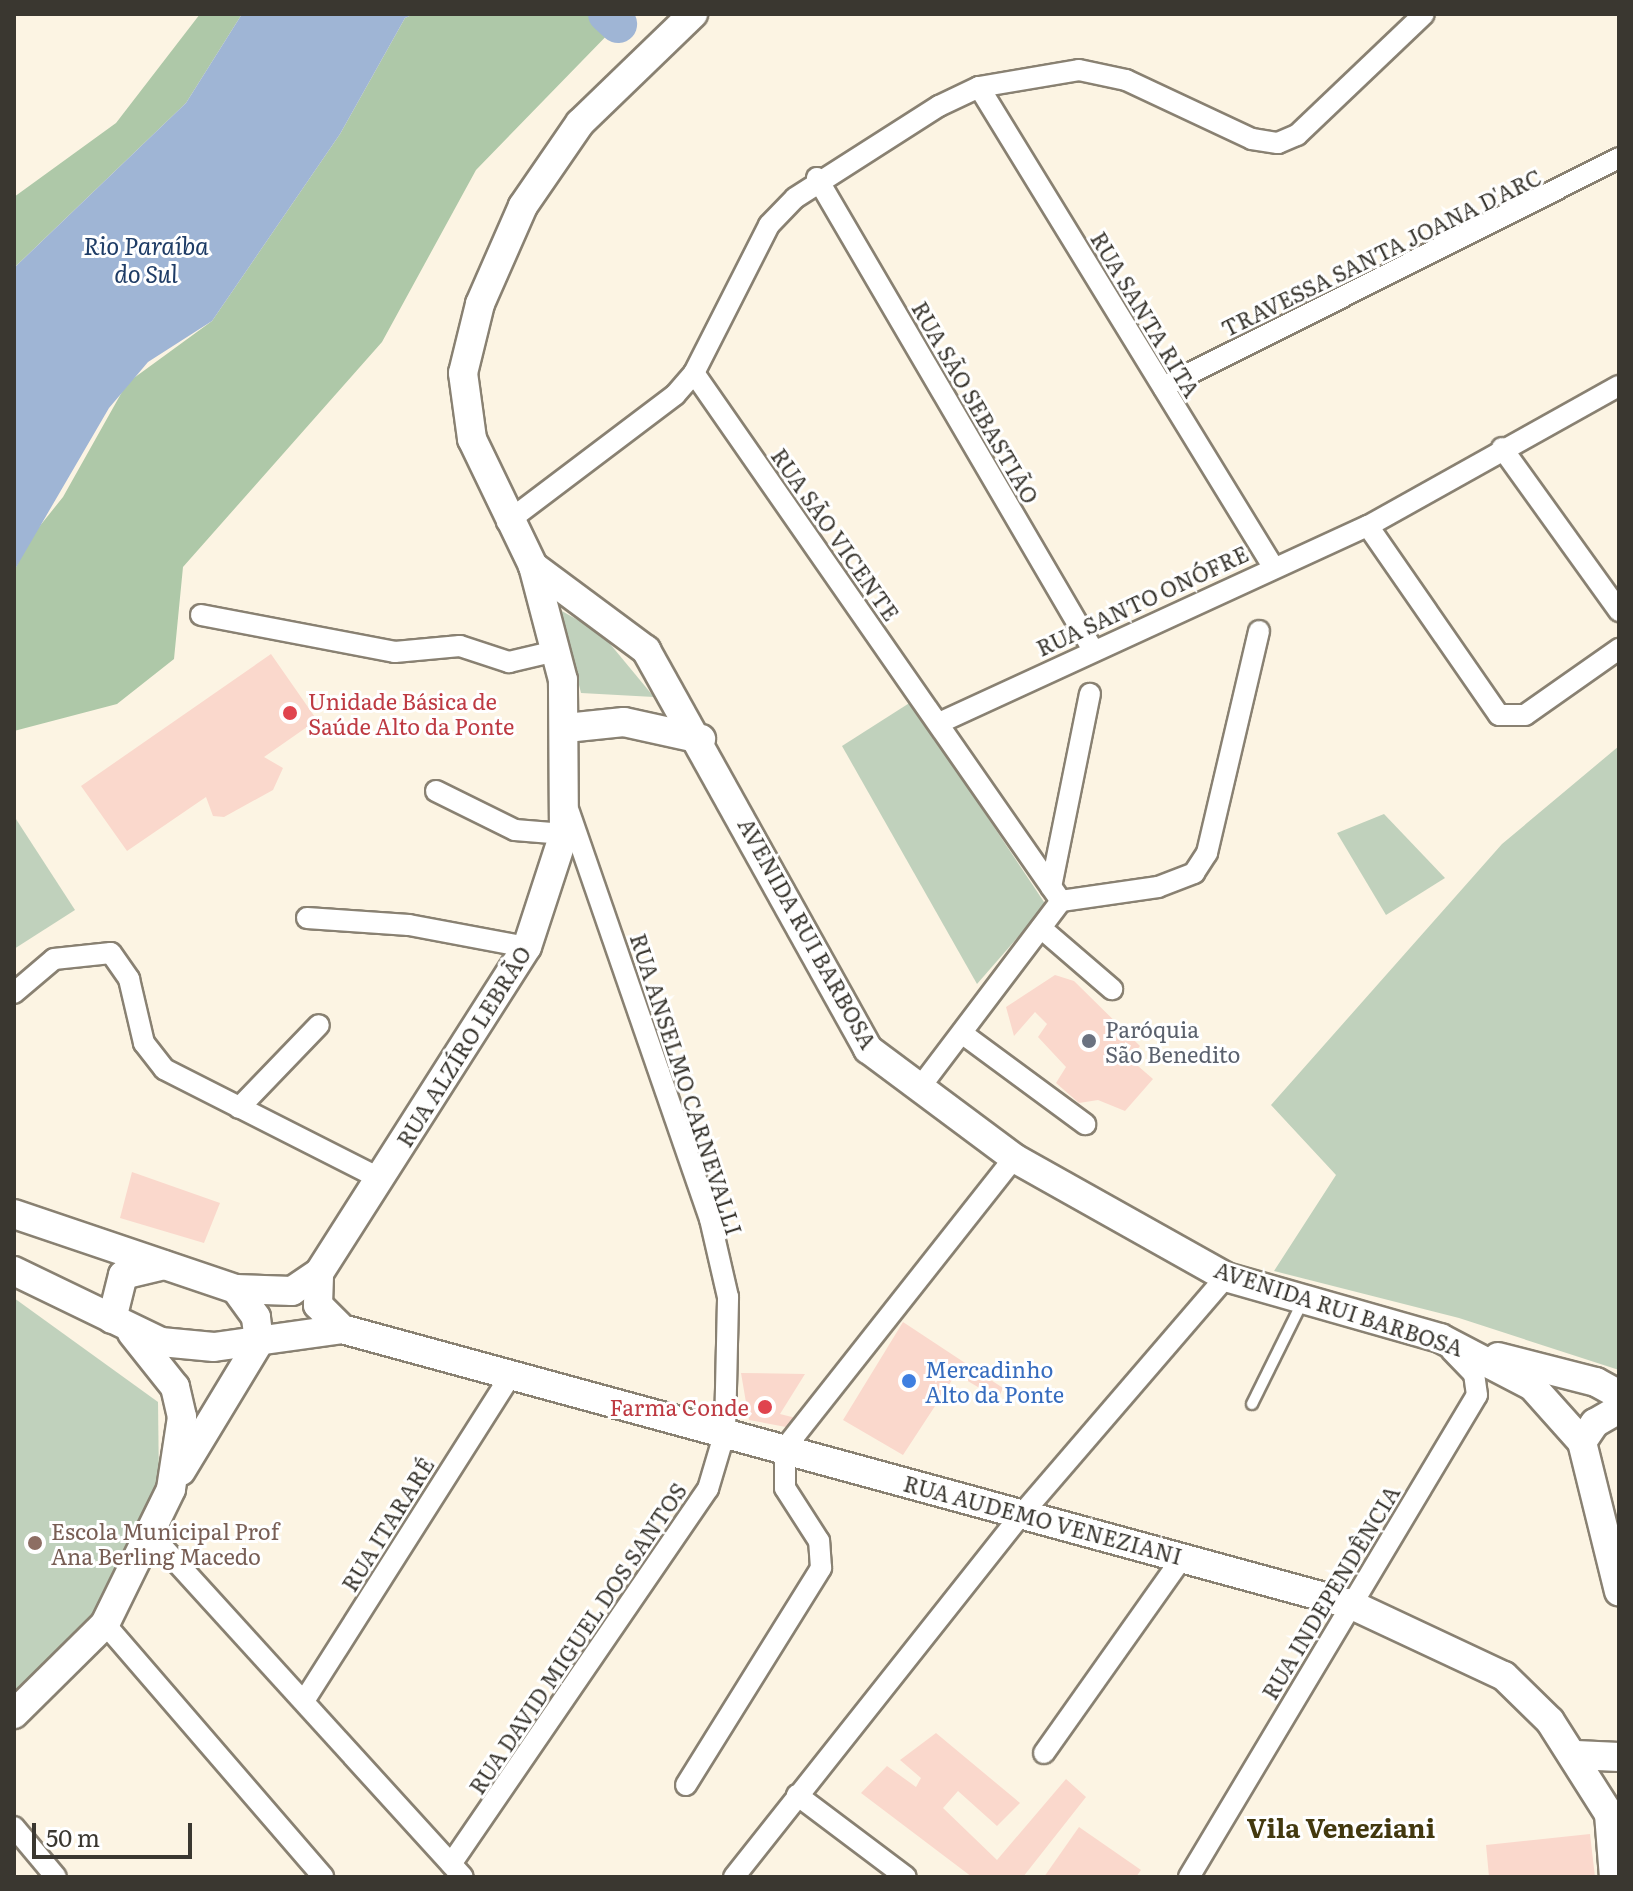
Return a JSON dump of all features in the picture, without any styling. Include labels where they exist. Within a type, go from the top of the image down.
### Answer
[{"type":"main road","name":"AVENIDA RUI BARBOSA","points":[[693,14],[580,123],[523,206],[480,304],[463,373],[472,439],[507,522],[533,566],[646,650],[701,739],[868,1049],[918,1090],[1014,1158],[1226,1277],[1440,1338],[1474,1351],[1532,1386],[1582,1442],[1619,1591]]},
{"type":"main road","name":"RUA ALZÍRO LEBRÃO","points":[[319,1273],[527,947],[564,834],[567,805],[566,728],[556,651],[533,566]]},
{"type":"main road","points":[[566,728],[624,722],[701,739]]},
{"type":"main road","points":[[14,1214],[236,1289],[292,1291],[319,1273]]},
{"type":"main road","points":[[164,1265],[123,1275],[119,1323],[175,1387],[182,1417],[171,1489]]},
{"type":"main road","name":"RUA AUDEMO VENEZIANI","points":[[14,1271],[119,1323],[185,1346],[259,1342],[342,1329],[1350,1604],[1504,1676],[1576,1755],[1609,1814],[1614,1877]]},
{"type":"main road","points":[[319,1273],[318,1305],[342,1329]]},
{"type":"main road","points":[[14,1714],[105,1624],[171,1489],[259,1342],[256,1317],[236,1289]]},
{"type":"main road","points":[[1474,1351],[1596,1382],[1619,1395]]},
{"type":"main road","points":[[1582,1442],[1595,1423],[1619,1409]]},
{"type":"main road","points":[[1576,1755],[1619,1757]]},
{"type":"street","points":[[507,522],[694,373],[769,225],[817,178],[979,87],[1079,70],[1126,80],[1252,139],[1278,143],[1297,135],[1424,14]]},
{"type":"street","name":"RUA SANTA RITA","points":[[979,87],[1272,565]]},
{"type":"street","name":"TRAVESSA SANTA JOANA D'ARC","points":[[1163,387],[1619,158]]},
{"type":"street","name":"RUA SÃO SEBASTIÃO","points":[[817,178],[1093,650]]},
{"type":"street","name":"RUA SÃO VICENTE","points":[[694,373],[1056,894]]},
{"type":"street","name":"RUA SANTO ONÓFRE","points":[[939,723],[1272,565],[1368,526],[1502,448],[1619,386]]},
{"type":"street","points":[[1502,448],[1619,611]]},
{"type":"street","points":[[1368,526],[1508,719],[1525,715],[1619,649]]},
{"type":"street","points":[[201,615],[395,652],[460,646],[509,662],[556,651]]},
{"type":"street","points":[[1056,894],[1158,887],[1194,873],[1207,853],[1259,631]]},
{"type":"street","points":[[918,1090],[1041,928],[1056,894],[1090,694]]},
{"type":"street","points":[[436,791],[515,830],[564,834]]},
{"type":"street","name":"RUA ANSELMO CARNEVALLI","points":[[567,805],[710,1219],[728,1297],[725,1432]]},
{"type":"street","points":[[307,918],[409,925],[527,947]]},
{"type":"street","points":[[1041,928],[1112,989]]},
{"type":"street","points":[[14,993],[54,959],[111,953],[129,979],[144,1043],[164,1069],[379,1178]]},
{"type":"street","points":[[239,1108],[319,1025]]},
{"type":"street","points":[[963,1034],[1085,1124]]},
{"type":"street","points":[[686,1785],[821,1568],[819,1541],[785,1488],[785,1448],[1014,1158]]},
{"type":"street","points":[[734,1877],[1022,1514],[1226,1277]]},
{"type":"street","name":"RUA INDEPENDÊNCIA","points":[[1189,1877],[1477,1395],[1474,1374],[1440,1338]]},
{"type":"street","name":"RUA ITARARÉ","points":[[304,1701],[512,1373]]},
{"type":"street","name":"RUA DAVID MIGUEL DOS SANTOS","points":[[457,1871],[708,1489],[725,1432]]},
{"type":"street","points":[[149,1532],[457,1871]]},
{"type":"street","points":[[1044,1753],[1182,1558]]},
{"type":"street","points":[[105,1624],[323,1877]]},
{"type":"street","points":[[797,1795],[906,1877]]},
{"type":"street","points":[[14,1827],[56,1877]]},
{"type":"lane","points":[[1252,1404],[1302,1301]]},
{"type":"green space","points":[[200,14],[242,14],[186,103],[16,266],[14,197],[116,123]]},
{"type":"green space","points":[[414,14],[607,14],[618,24],[476,170],[382,342],[183,567],[174,659],[117,704],[14,731],[14,571],[31,537],[63,497],[127,383],[212,321],[340,134],[405,18]]},
{"type":"green space","points":[[560,610],[601,633],[654,697],[581,693]]},
{"type":"green space","points":[[911,702],[1046,905],[977,984],[842,746]]},
{"type":"green space","points":[[1619,746],[1619,1370],[1459,1318],[1274,1271],[1336,1175],[1271,1105],[1502,844]]},
{"type":"green space","points":[[1384,814],[1445,878],[1386,915],[1337,833]]},
{"type":"green space","points":[[14,816],[75,910],[14,949]]},
{"type":"green space","points":[[14,1298],[158,1402],[159,1485],[97,1617],[14,1697]]},
{"type":"water","name":"Rio Paraíba do Sul","points":[[242,14],[414,14],[405,18],[340,134],[212,321],[148,362],[109,408],[14,571],[14,268],[186,103]]},
{"type":"building","points":[[271,654],[317,720],[264,757],[283,768],[273,790],[224,817],[213,816],[206,797],[127,851],[81,786]]},
{"type":"building","name":"Paróquia São Benedito","points":[[1055,975],[1074,981],[1140,1046],[1130,1059],[1153,1079],[1125,1111],[1098,1100],[1079,1103],[1056,1083],[1066,1067],[1038,1037],[1047,1024],[1035,1012],[1014,1036],[1006,1007]]},
{"type":"building","points":[[132,1172],[220,1203],[204,1243],[120,1218]]},
{"type":"building","name":"Mercadinho Alto da Ponte","points":[[903,1322],[1003,1388],[998,1399],[956,1374],[903,1455],[843,1420]]},
{"type":"building","name":"Farma Conde","points":[[741,1373],[805,1374],[780,1414],[796,1418],[786,1427],[749,1420]]},
{"type":"building","points":[[936,1733],[1020,1803],[997,1826],[958,1791],[943,1808],[997,1860],[1066,1779],[1086,1797],[1023,1877],[972,1877],[861,1793],[887,1766],[916,1787],[921,1778],[900,1760]]},
{"type":"building","points":[[1079,1827],[1141,1870],[1136,1877],[1044,1877]]},
{"type":"building","points":[[1590,1834],[1595,1877],[1489,1877],[1486,1845]]},
{"type":"waterway","points":[[607,14],[618,24]]},
{"type":"place","name":"Unidade Básica de Saúde Alto da Ponte","points":[[290,713]]},
{"type":"place","name":"Paróquia São Benedito","points":[[1089,1041]]},
{"type":"place","name":"Mercadinho Alto da Ponte","points":[[909,1381]]},
{"type":"place","name":"Farma Conde","points":[[765,1407]]},
{"type":"place","name":"Escola Municipal Prof Ana Berling Macedo","points":[[35,1543]]},
{"type":"district","name":"Vila Veneziani","points":[[1341,1827]]}]
